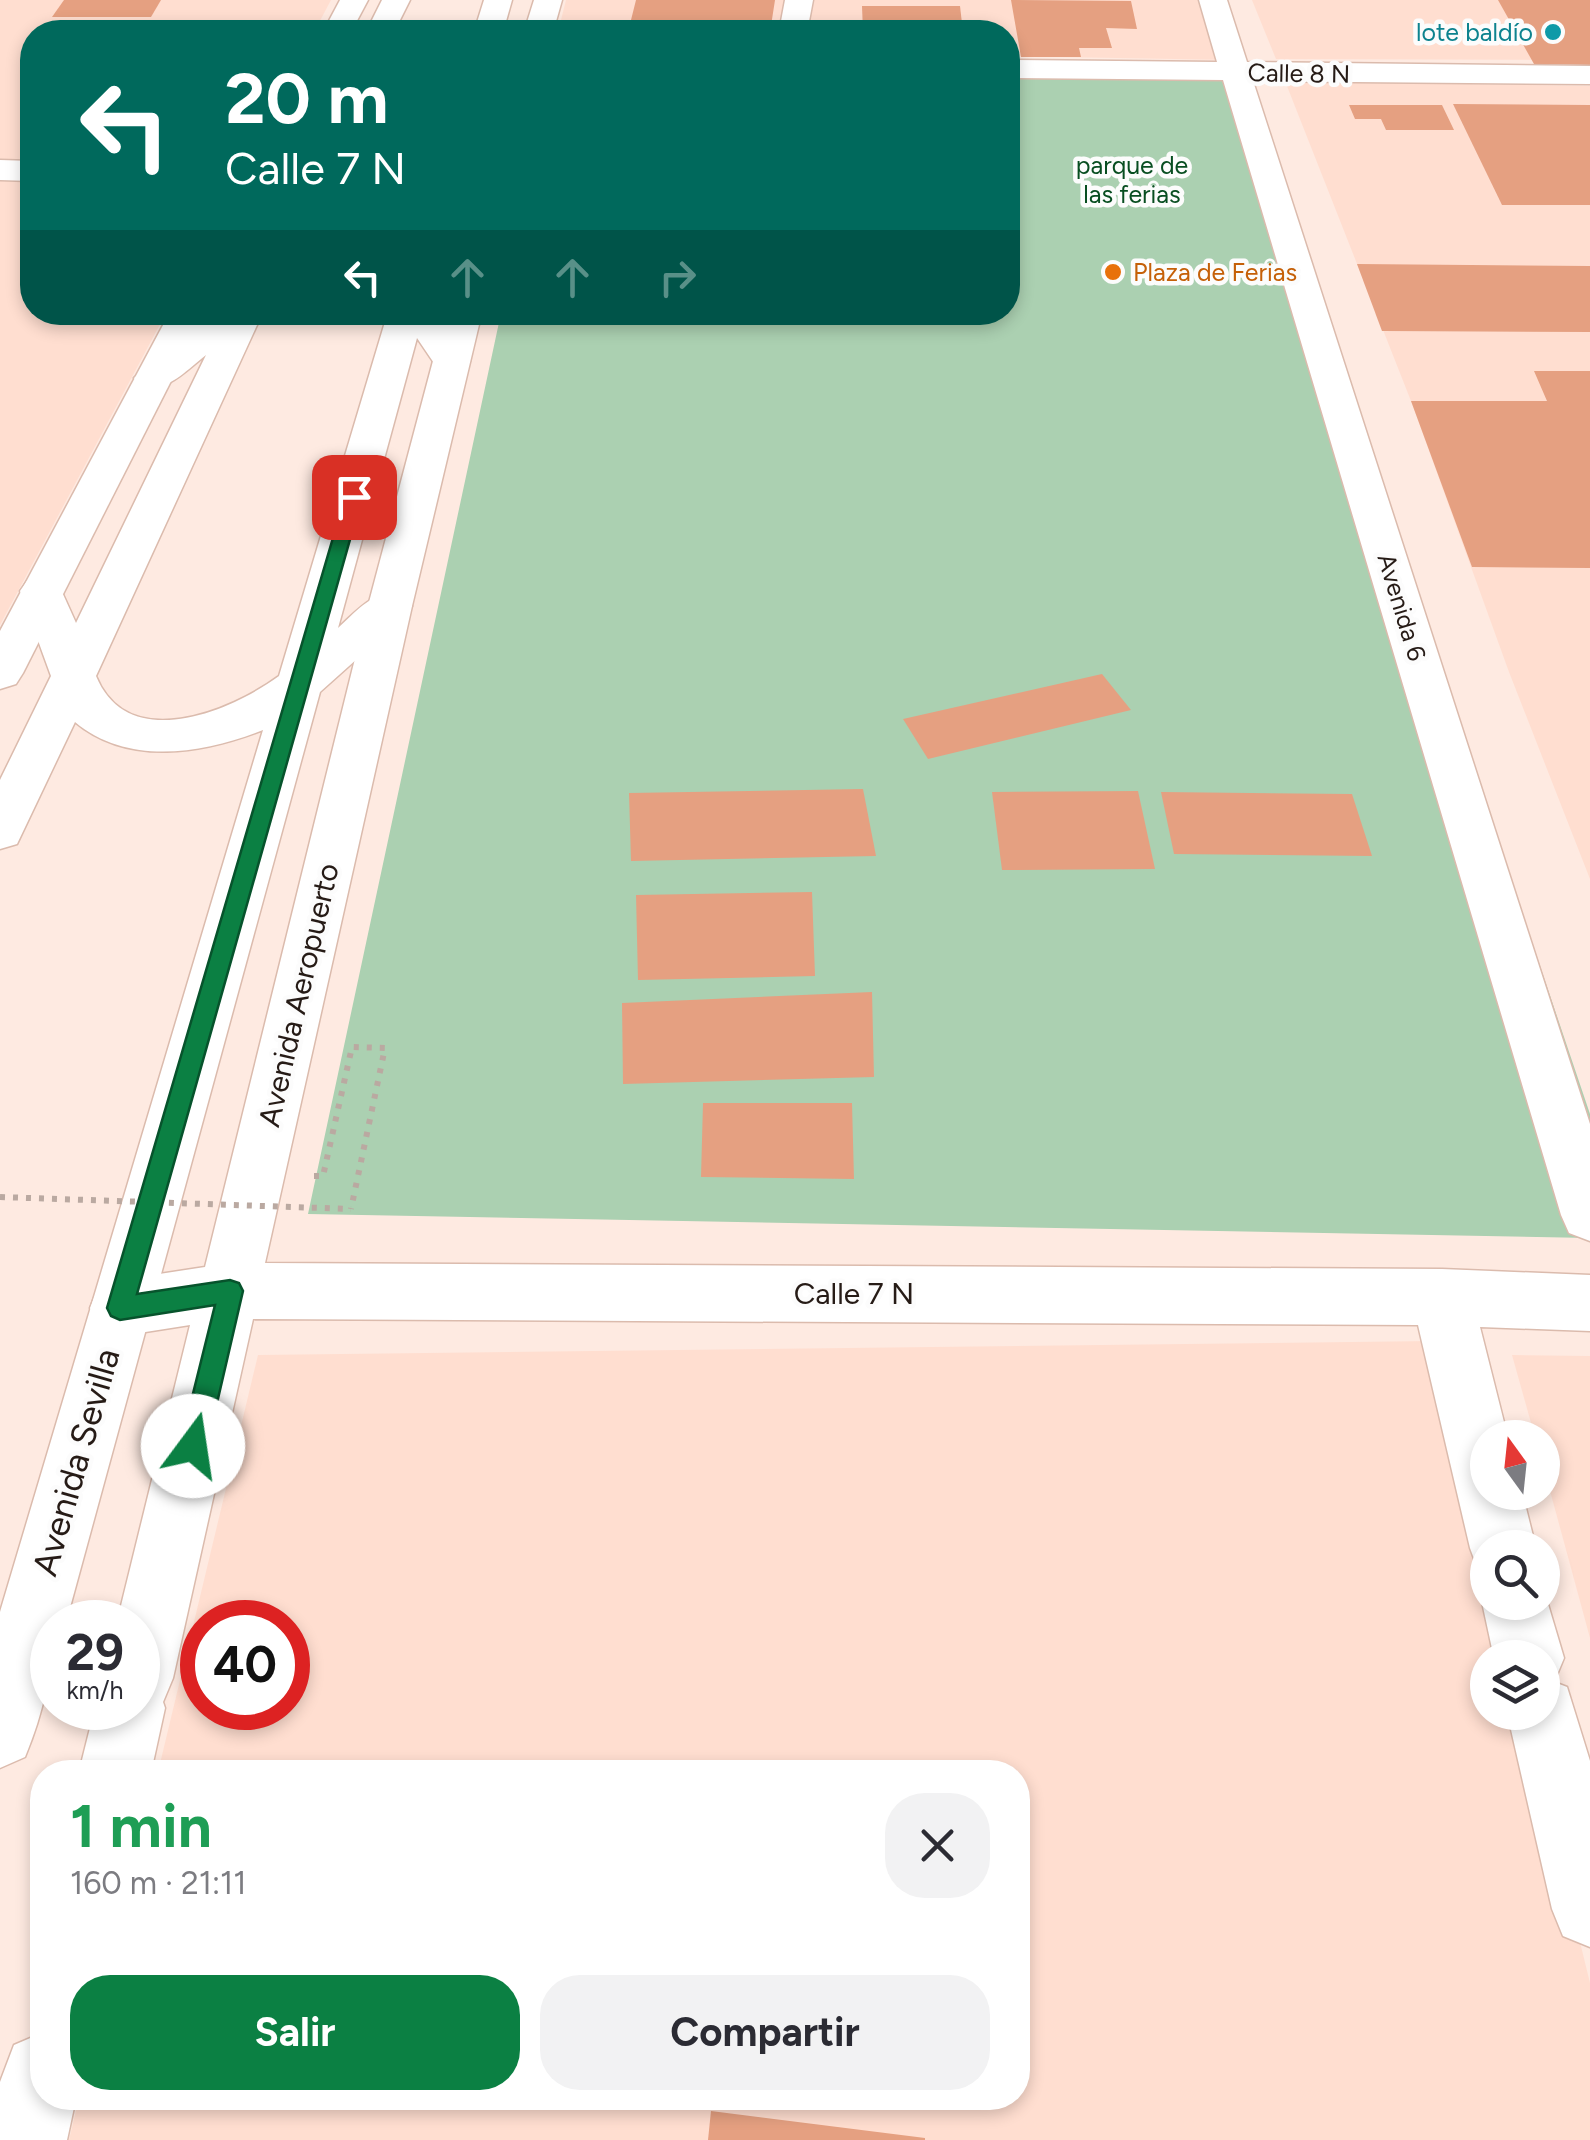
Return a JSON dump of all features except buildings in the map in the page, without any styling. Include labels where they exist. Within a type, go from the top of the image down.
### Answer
[{"type":"street","name":"Avenida 6","points":[[1213,0],[1590,1215]]},
{"type":"street","name":"Calle 8 N","points":[[1020,69],[1590,75]]},
{"type":"street","points":[[0,673],[181,325]]},
{"type":"street","points":[[153,378],[224,325]]},
{"type":"street","points":[[0,831],[235,325]]},
{"type":"street","points":[[120,1308],[402,325]]},
{"type":"street","points":[[427,325],[451,362]]},
{"type":"street","name":"Avenida Aeropuerto","points":[[157,1600],[390,606],[461,325]]},
{"type":"street","points":[[42,592],[84,704],[116,727],[162,738],[216,732],[265,712],[390,606]]},
{"type":"street","name":"Calle 7 N","points":[[120,1308],[230,1291],[1442,1296],[1590,1303]]},
{"type":"street","points":[[1442,1296],[1472,1420]]},
{"type":"street","name":"Avenida Sevilla","points":[[0,1732],[120,1308]]},
{"type":"street","points":[[118,1760],[125,1730]]},
{"type":"street","points":[[1546,1730],[1590,1909]]},
{"type":"street","points":[[26,2140],[33,2110]]},
{"type":"path","points":[[0,1197],[350,1209],[385,1048],[352,1048],[323,1176],[258,1175]]},
{"type":"shaded area","points":[[0,0],[331,0],[320,20],[20,20],[20,325],[160,325],[0,625]]},
{"type":"shaded area","points":[[566,0],[1211,0],[1233,60],[1020,56],[1020,20],[561,20]]},
{"type":"shaded area","points":[[1252,0],[1590,0],[1590,60],[1276,59]]},
{"type":"shaded area","points":[[1285,81],[1590,86],[1590,879],[1509,672],[1411,401]]},
{"type":"shaded area","points":[[1433,1341],[1470,1493],[1470,1510],[1474,1510],[1479,1530],[1470,1530],[1470,1620],[1496,1620],[1504,1640],[1470,1640],[1470,1730],[1528,1730],[1590,1983],[1590,2140],[69,2140],[76,2110],[1030,2110],[1030,1760],[161,1760],[180,1680],[180,1730],[310,1730],[310,1600],[199,1600],[258,1355]]},
{"type":"shaded area","points":[[1512,1355],[1590,1356],[1590,1638],[1555,1510],[1560,1510],[1560,1420],[1530,1420]]},
{"type":"green space","name":"parque de las ferias","points":[[1020,79],[1241,80],[1590,1114],[1590,1238],[308,1214],[498,325],[1020,325]]},
{"type":"place","name":"lote baldío","points":[[1553,32]]},
{"type":"place","name":"Plaza de Ferias","points":[[1113,272]]},
{"type":"route","points":[[193,1446],[230,1291],[120,1308],[354,497]]}]
